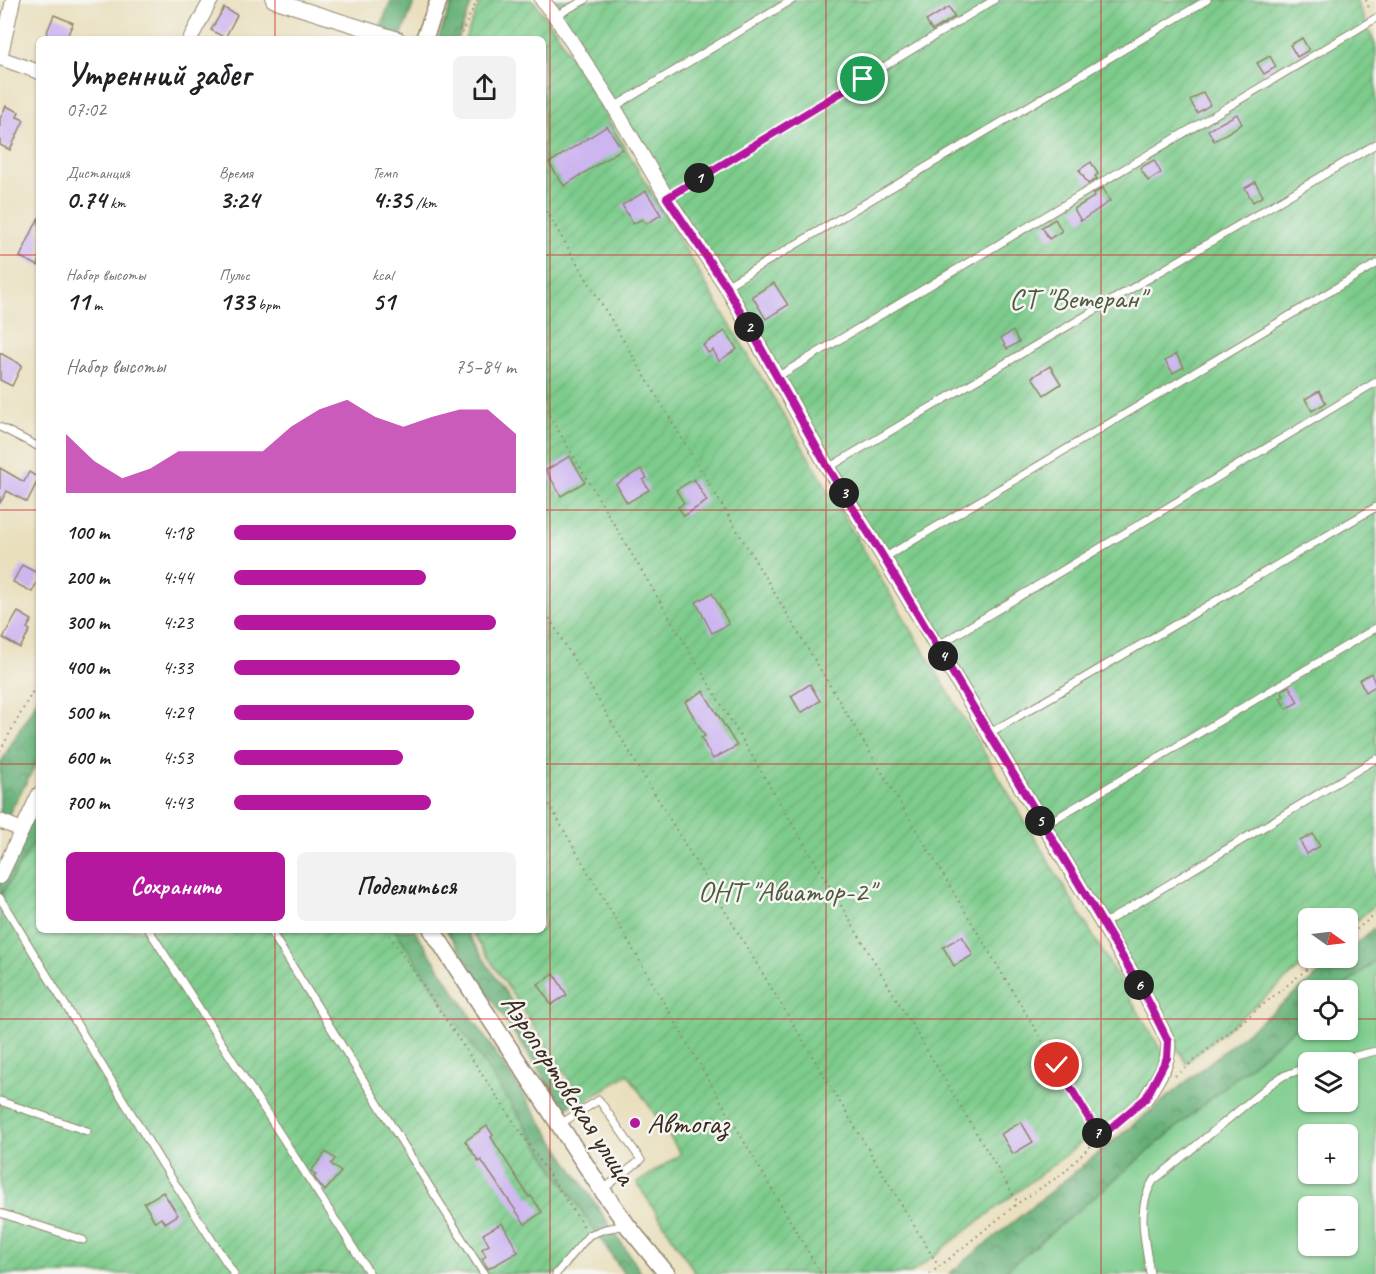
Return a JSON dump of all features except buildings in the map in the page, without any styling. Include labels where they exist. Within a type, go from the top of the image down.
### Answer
[{"type":"street","points":[[13,0],[0,58],[36,71]]},
{"type":"street","points":[[192,36],[211,0]]},
{"type":"street","points":[[273,0],[388,36]]},
{"type":"street","points":[[425,36],[439,0]]},
{"type":"street","points":[[542,0],[555,16],[614,107],[667,198],[726,286],[828,468],[1145,995],[1168,1041],[1167,1058],[1146,1098]]},
{"type":"street","points":[[0,877],[36,800]]},
{"type":"street","points":[[0,821],[22,830]]},
{"type":"street","name":"Аэропортовская улица","points":[[434,933],[602,1190],[667,1274]]},
{"type":"lane","points":[[555,16],[585,0]]},
{"type":"lane","points":[[614,107],[792,0]]},
{"type":"lane","points":[[667,198],[994,0]]},
{"type":"lane","points":[[726,286],[1207,0]]},
{"type":"lane","points":[[777,377],[1376,18]]},
{"type":"lane","points":[[828,468],[1376,144]]},
{"type":"lane","points":[[884,558],[1376,264]]},
{"type":"lane","points":[[937,646],[1376,382]]},
{"type":"lane","points":[[0,427],[36,445]]},
{"type":"lane","points":[[988,734],[1376,507]]},
{"type":"lane","points":[[1043,826],[1376,628]]},
{"type":"lane","points":[[1103,924],[1376,759]]},
{"type":"lane","points":[[0,898],[161,1162],[234,1274]]},
{"type":"lane","points":[[151,933],[370,1274]]},
{"type":"lane","points":[[272,933],[484,1274]]},
{"type":"lane","points":[[1358,1056],[1376,1052]]},
{"type":"lane","points":[[1150,1274],[1143,1214],[1146,1192],[1153,1181],[1271,1084],[1283,1076],[1298,1071]]},
{"type":"lane","points":[[559,1124],[599,1100],[641,1160],[602,1190]]},
{"type":"lane","points":[[0,1101],[87,1131]]},
{"type":"lane","points":[[0,1213],[83,1240]]},
{"type":"lane","points":[[556,1274],[589,1235],[605,1228],[627,1225]]},
{"type":"path","points":[[460,36],[477,0]]},
{"type":"path","points":[[546,211],[1100,1137]]},
{"type":"path","points":[[546,410],[1018,1203]]},
{"type":"path","points":[[546,613],[939,1267]]},
{"type":"path","points":[[0,751],[36,685]]},
{"type":"path","points":[[546,799],[821,1274]]},
{"type":"path","points":[[1358,928],[1376,914]]},
{"type":"path","points":[[388,933],[589,1235]]},
{"type":"path","points":[[1174,1076],[1308,968]]},
{"type":"path","points":[[930,1274],[1018,1203],[1062,1174],[1100,1137],[1146,1098]]},
{"type":"green space","points":[[391,0],[415,0],[401,36],[377,36]]},
{"type":"green space","points":[[453,0],[473,0],[459,36],[439,36]]},
{"type":"green space","name":"ОНТ \"Авиатор-2\"","points":[[481,0],[533,0],[555,30],[1174,1072],[910,1274],[696,1274],[637,1183],[681,1154],[628,1074],[584,1102],[472,933],[546,933],[546,36],[466,36]]},
{"type":"green space","name":"СТ \"Ветеран\"","points":[[552,0],[1356,0],[1376,47],[1376,904],[1358,920],[1358,908],[1298,908],[1298,968],[1300,968],[1186,1063]]},
{"type":"green space","points":[[36,701],[36,764],[0,830],[0,764]]},
{"type":"green space","points":[[36,810],[36,840],[0,897],[0,876]]},
{"type":"green space","points":[[36,840],[36,933],[397,933],[597,1234],[563,1274],[0,1274],[0,897]]},
{"type":"green space","points":[[1376,927],[1376,960],[1352,980],[1312,980],[1326,968],[1358,968],[1358,942]]},
{"type":"green space","points":[[397,933],[416,933],[642,1274],[624,1274]]},
{"type":"green space","points":[[448,933],[467,933],[576,1101],[565,1110]]},
{"type":"green space","points":[[1376,960],[1376,1274],[1002,1274],[1298,1025],[1298,1040],[1358,1040],[1358,980],[1352,980]]},
{"type":"green space","points":[[1298,991],[1298,1025],[1002,1274],[949,1274]]},
{"type":"place","name":"Автогаз","points":[[635,1123]]},
{"type":"route","points":[[863,79],[667,198],[726,286],[828,468],[1103,924],[1145,995],[1168,1041],[1167,1058],[1146,1098],[1100,1137],[1057,1065]]}]
